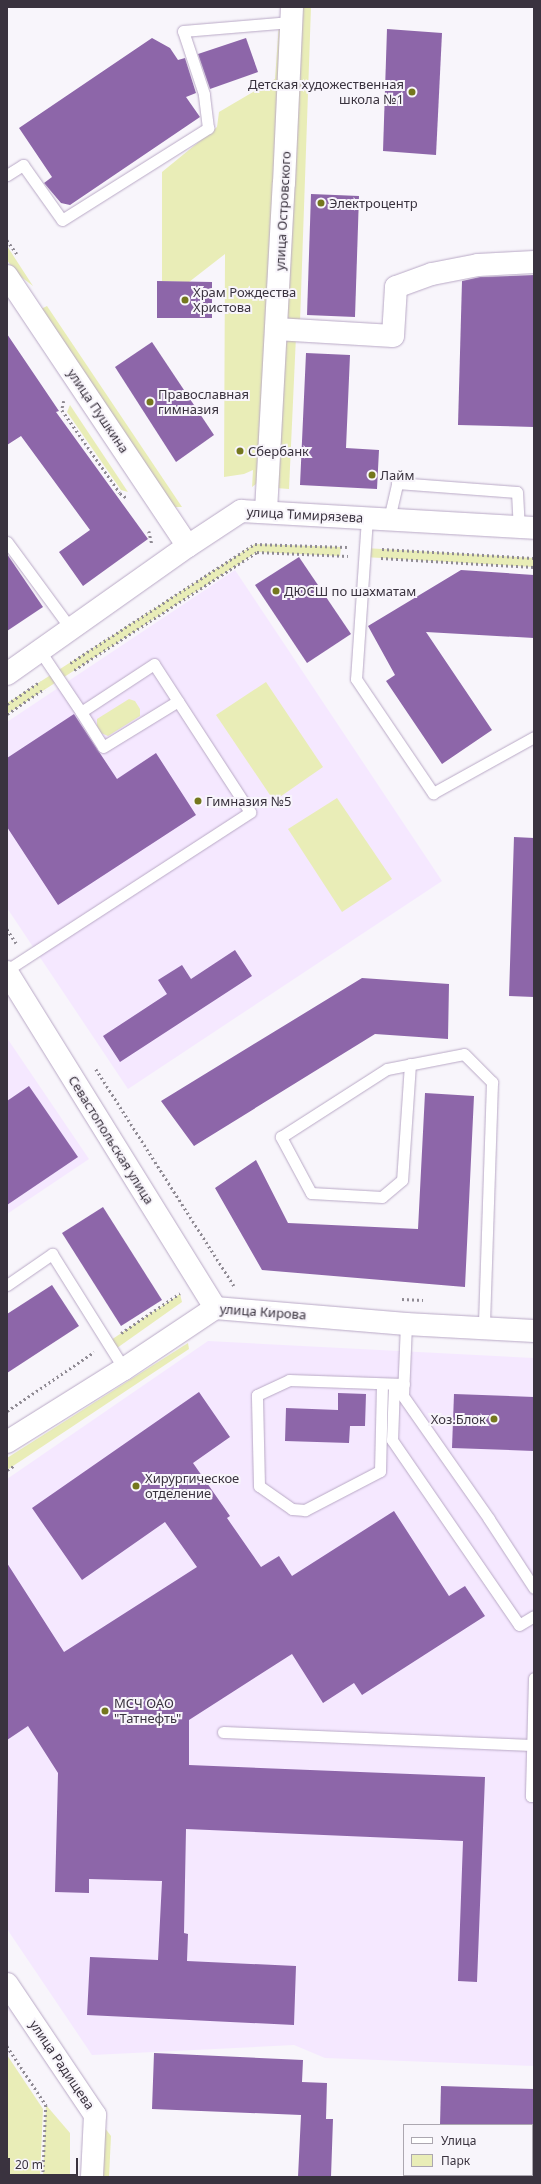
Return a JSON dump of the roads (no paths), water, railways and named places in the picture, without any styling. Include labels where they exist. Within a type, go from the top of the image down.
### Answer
[{"type":"street","name":"улица Островского","points":[[266,511],[291,14]]},
{"type":"street","points":[[276,329],[393,336],[396,287],[432,274],[478,265],[534,262]]},
{"type":"street","name":"улица Пушкина","points":[[7,276],[188,546]]},
{"type":"street","name":"улица Тимирязева","points":[[7,674],[188,546],[241,511],[266,511],[526,528]]},
{"type":"street","name":"Севастопольская улица","points":[[7,971],[215,1308]]},
{"type":"street","name":"улица Кирова","points":[[7,1442],[124,1369],[215,1308],[406,1324],[534,1331]]},
{"type":"street","name":"улица Радищева","points":[[7,1984],[95,2115],[92,2177]]},
{"type":"lane","points":[[7,175],[23,165],[62,220],[208,128],[204,94],[183,31],[291,14]]},
{"type":"lane","points":[[389,519],[397,483],[517,492],[526,528]]},
{"type":"lane","points":[[367,518],[356,679],[433,793],[534,737]]},
{"type":"lane","points":[[7,542],[71,629]]},
{"type":"lane","points":[[40,651],[103,747],[178,701]]},
{"type":"lane","points":[[7,971],[250,812],[154,664],[81,712]]},
{"type":"lane","points":[[410,1064],[402,1180],[382,1197],[310,1193],[281,1137],[387,1068],[464,1054],[492,1082],[484,1328]]},
{"type":"lane","points":[[7,1284],[52,1254],[124,1369]]},
{"type":"lane","points":[[406,1324],[392,1440],[519,1625],[534,1616]]},
{"type":"lane","points":[[382,1384],[380,1470],[305,1510],[292,1509],[259,1486],[257,1395],[289,1380],[399,1384]]},
{"type":"lane","points":[[399,1384],[403,1396],[489,1519],[534,1588]]},
{"type":"lane","points":[[534,1678],[530,1796],[534,1796]]},
{"type":"lane","points":[[222,1732],[532,1745]]},
{"type":"place","name":"Детская художественная школа №1","points":[[412,92]]},
{"type":"place","name":"Электроцентр","points":[[321,203]]},
{"type":"place","name":"Храм Рождества Христова","points":[[185,300]]},
{"type":"place","name":"Православная гимназия","points":[[150,402]]},
{"type":"place","name":"Сбербанк","points":[[240,451]]},
{"type":"place","name":"Лайм","points":[[372,475]]},
{"type":"place","name":"ДЮСШ по шахматам","points":[[276,591]]},
{"type":"place","name":"Гимназия №5","points":[[198,801]]},
{"type":"place","name":"Хоз.Блок","points":[[494,1419]]},
{"type":"place","name":"Хирургическое отделение","points":[[136,1486]]},
{"type":"place","name":"МСЧ ОАО \"Татнефть\"","points":[[105,1711]]}]
